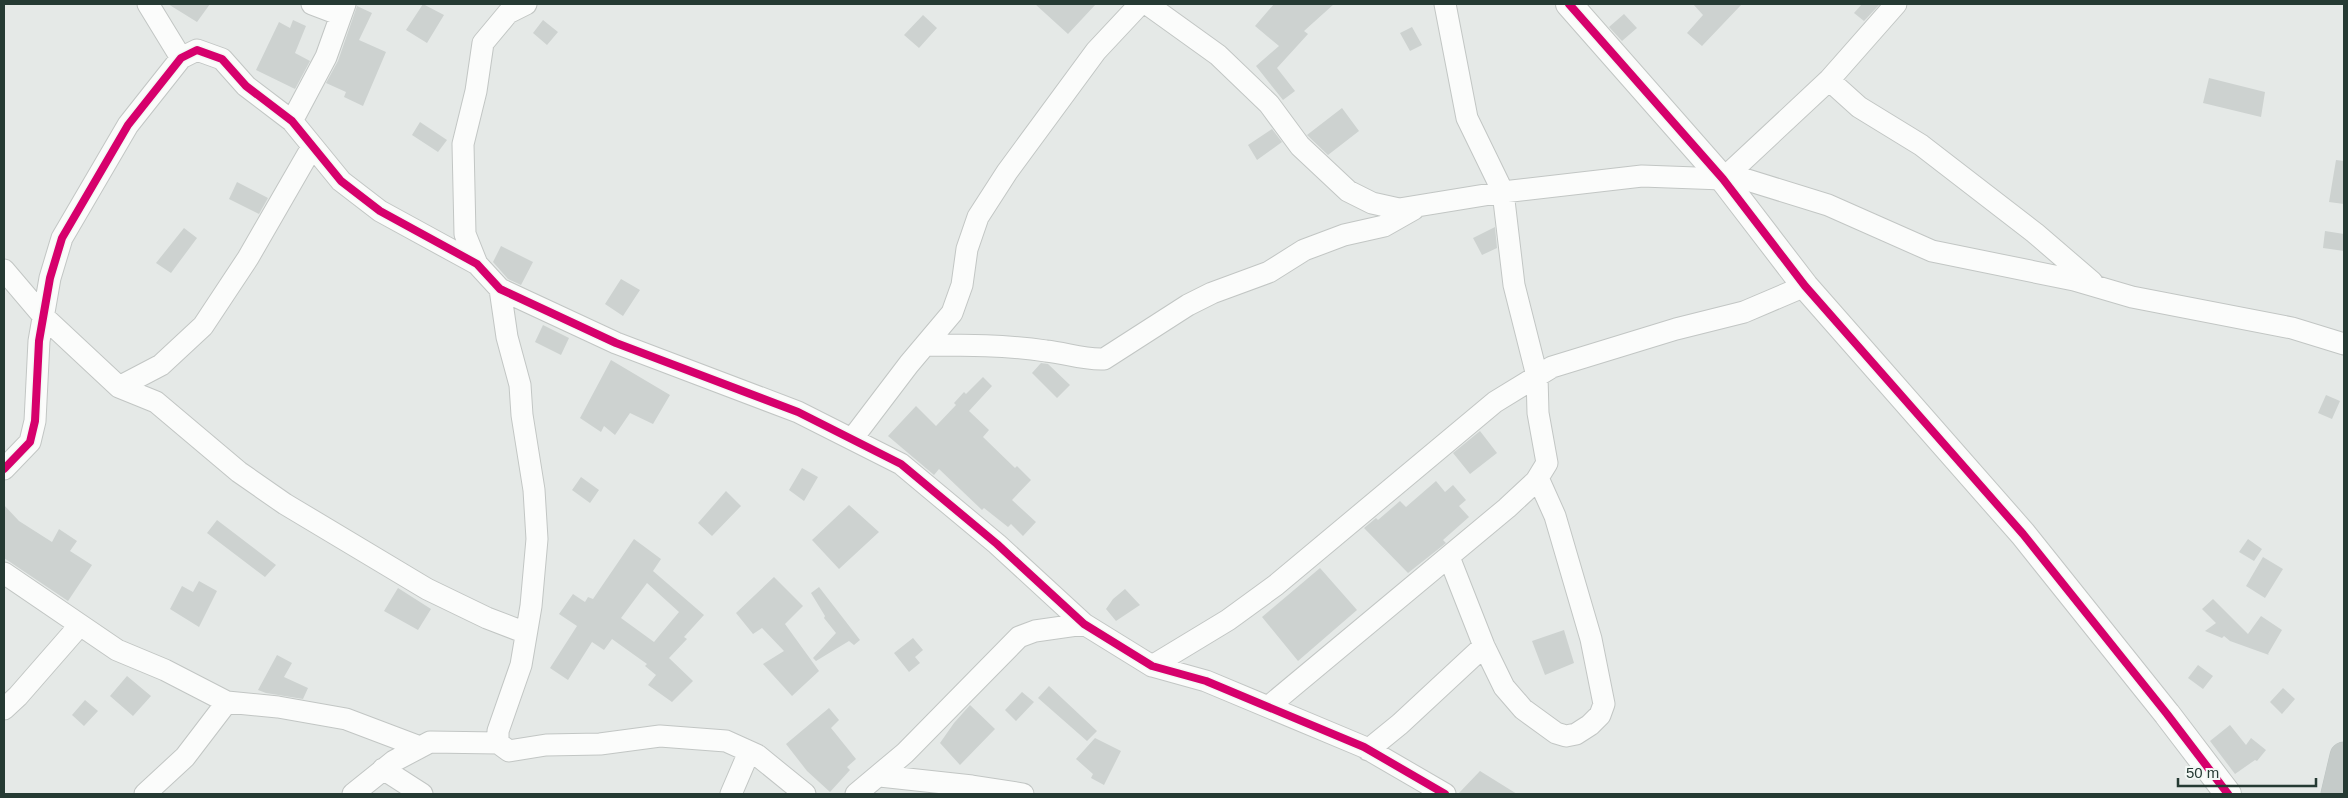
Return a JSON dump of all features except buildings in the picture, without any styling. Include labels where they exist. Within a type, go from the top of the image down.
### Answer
[{"type":"highway","points":[[2336,794],[2344,756]]},
{"type":"street","points":[[148,4],[181,58]]},
{"type":"street","points":[[292,120],[326,57],[343,10],[312,4]]},
{"type":"street","points":[[476,264],[465,234],[463,144],[476,91],[483,43],[508,13],[526,4]]},
{"type":"street","points":[[852,439],[925,344],[952,313],[962,285],[967,250],[978,217],[1007,172],[1091,59],[1140,4]]},
{"type":"street","points":[[1147,4],[1218,55],[1269,104],[1300,146],[1348,191],[1372,203],[1389,208],[1399,209],[1503,192],[1642,176],[1726,176],[1828,205],[1932,251],[2055,276],[2132,297],[2292,328],[2344,344]]},
{"type":"street","points":[[1268,707],[1449,557],[1538,478],[1547,463],[1538,413],[1537,376],[1514,285],[1503,192],[1468,118],[1445,4]]},
{"type":"street","points":[[1569,4],[1726,176],[1805,286],[2023,534],[2168,714],[2228,794]]},
{"type":"street","points":[[1726,176],[1829,80],[1896,4]]},
{"type":"street","points":[[4,469],[30,442],[35,421],[39,341],[50,278],[62,238],[128,125],[181,58],[197,50],[222,59],[246,86],[292,120],[341,181],[380,211],[476,264],[500,289],[616,343],[798,412],[902,464],[997,544],[1084,624],[1152,666],[1206,681],[1368,750],[1445,794]]},
{"type":"street","points":[[1829,80],[1859,107],[1921,145],[2035,233],[2099,287]]},
{"type":"street","points":[[120,387],[161,365],[203,326],[248,258],[312,147]]},
{"type":"street","points":[[925,344],[983,345],[1047,351],[1088,360],[1104,359],[1188,305],[1212,293],[1269,272],[1304,250],[1344,235],[1384,226],[1421,206]]},
{"type":"street","points":[[4,270],[44,316],[120,387],[156,402],[239,472],[285,504],[378,562],[427,589],[487,618],[526,633]]},
{"type":"street","points":[[1152,666],[1228,620],[1276,585],[1495,402],[1552,367],[1744,312],[1805,286]]},
{"type":"street","points":[[498,743],[498,731],[521,665],[537,539],[534,490],[522,415],[520,386],[507,337],[500,289]]},
{"type":"street","points":[[1449,557],[1484,646],[1504,687],[1523,709],[1556,733],[1566,736],[1576,734],[1600,715],[1604,704],[1591,639],[1555,516],[1538,478]]},
{"type":"street","points":[[4,573],[117,650],[166,670],[227,702],[278,707],[346,719],[420,747]]},
{"type":"street","points":[[856,794],[880,776],[1019,637],[1035,631],[1084,624]]},
{"type":"street","points":[[4,709],[18,696],[80,625]]},
{"type":"street","points":[[1368,750],[1400,724],[1484,646]]},
{"type":"street","points":[[146,794],[185,757],[227,702]]},
{"type":"street","points":[[352,794],[394,761],[430,742],[498,743],[509,751],[546,745],[600,744],[660,736],[726,741],[756,755],[804,794]]},
{"type":"street","points":[[731,794],[749,752]]},
{"type":"street","points":[[383,769],[422,794]]},
{"type":"street","points":[[880,776],[972,786],[1023,794]]},
{"type":"cycle path","points":[[1569,4],[1723,179],[1805,286],[2023,534],[2167,714],[2228,794]]},
{"type":"cycle path","points":[[4,469],[30,442],[35,421],[39,341],[50,278],[62,238],[128,125],[181,58],[197,50],[222,59],[246,86],[292,121],[341,181],[380,211],[477,264],[500,289],[616,343],[798,412],[901,464],[997,544],[1084,624],[1152,666],[1206,681],[1364,747],[1445,794]]}]
